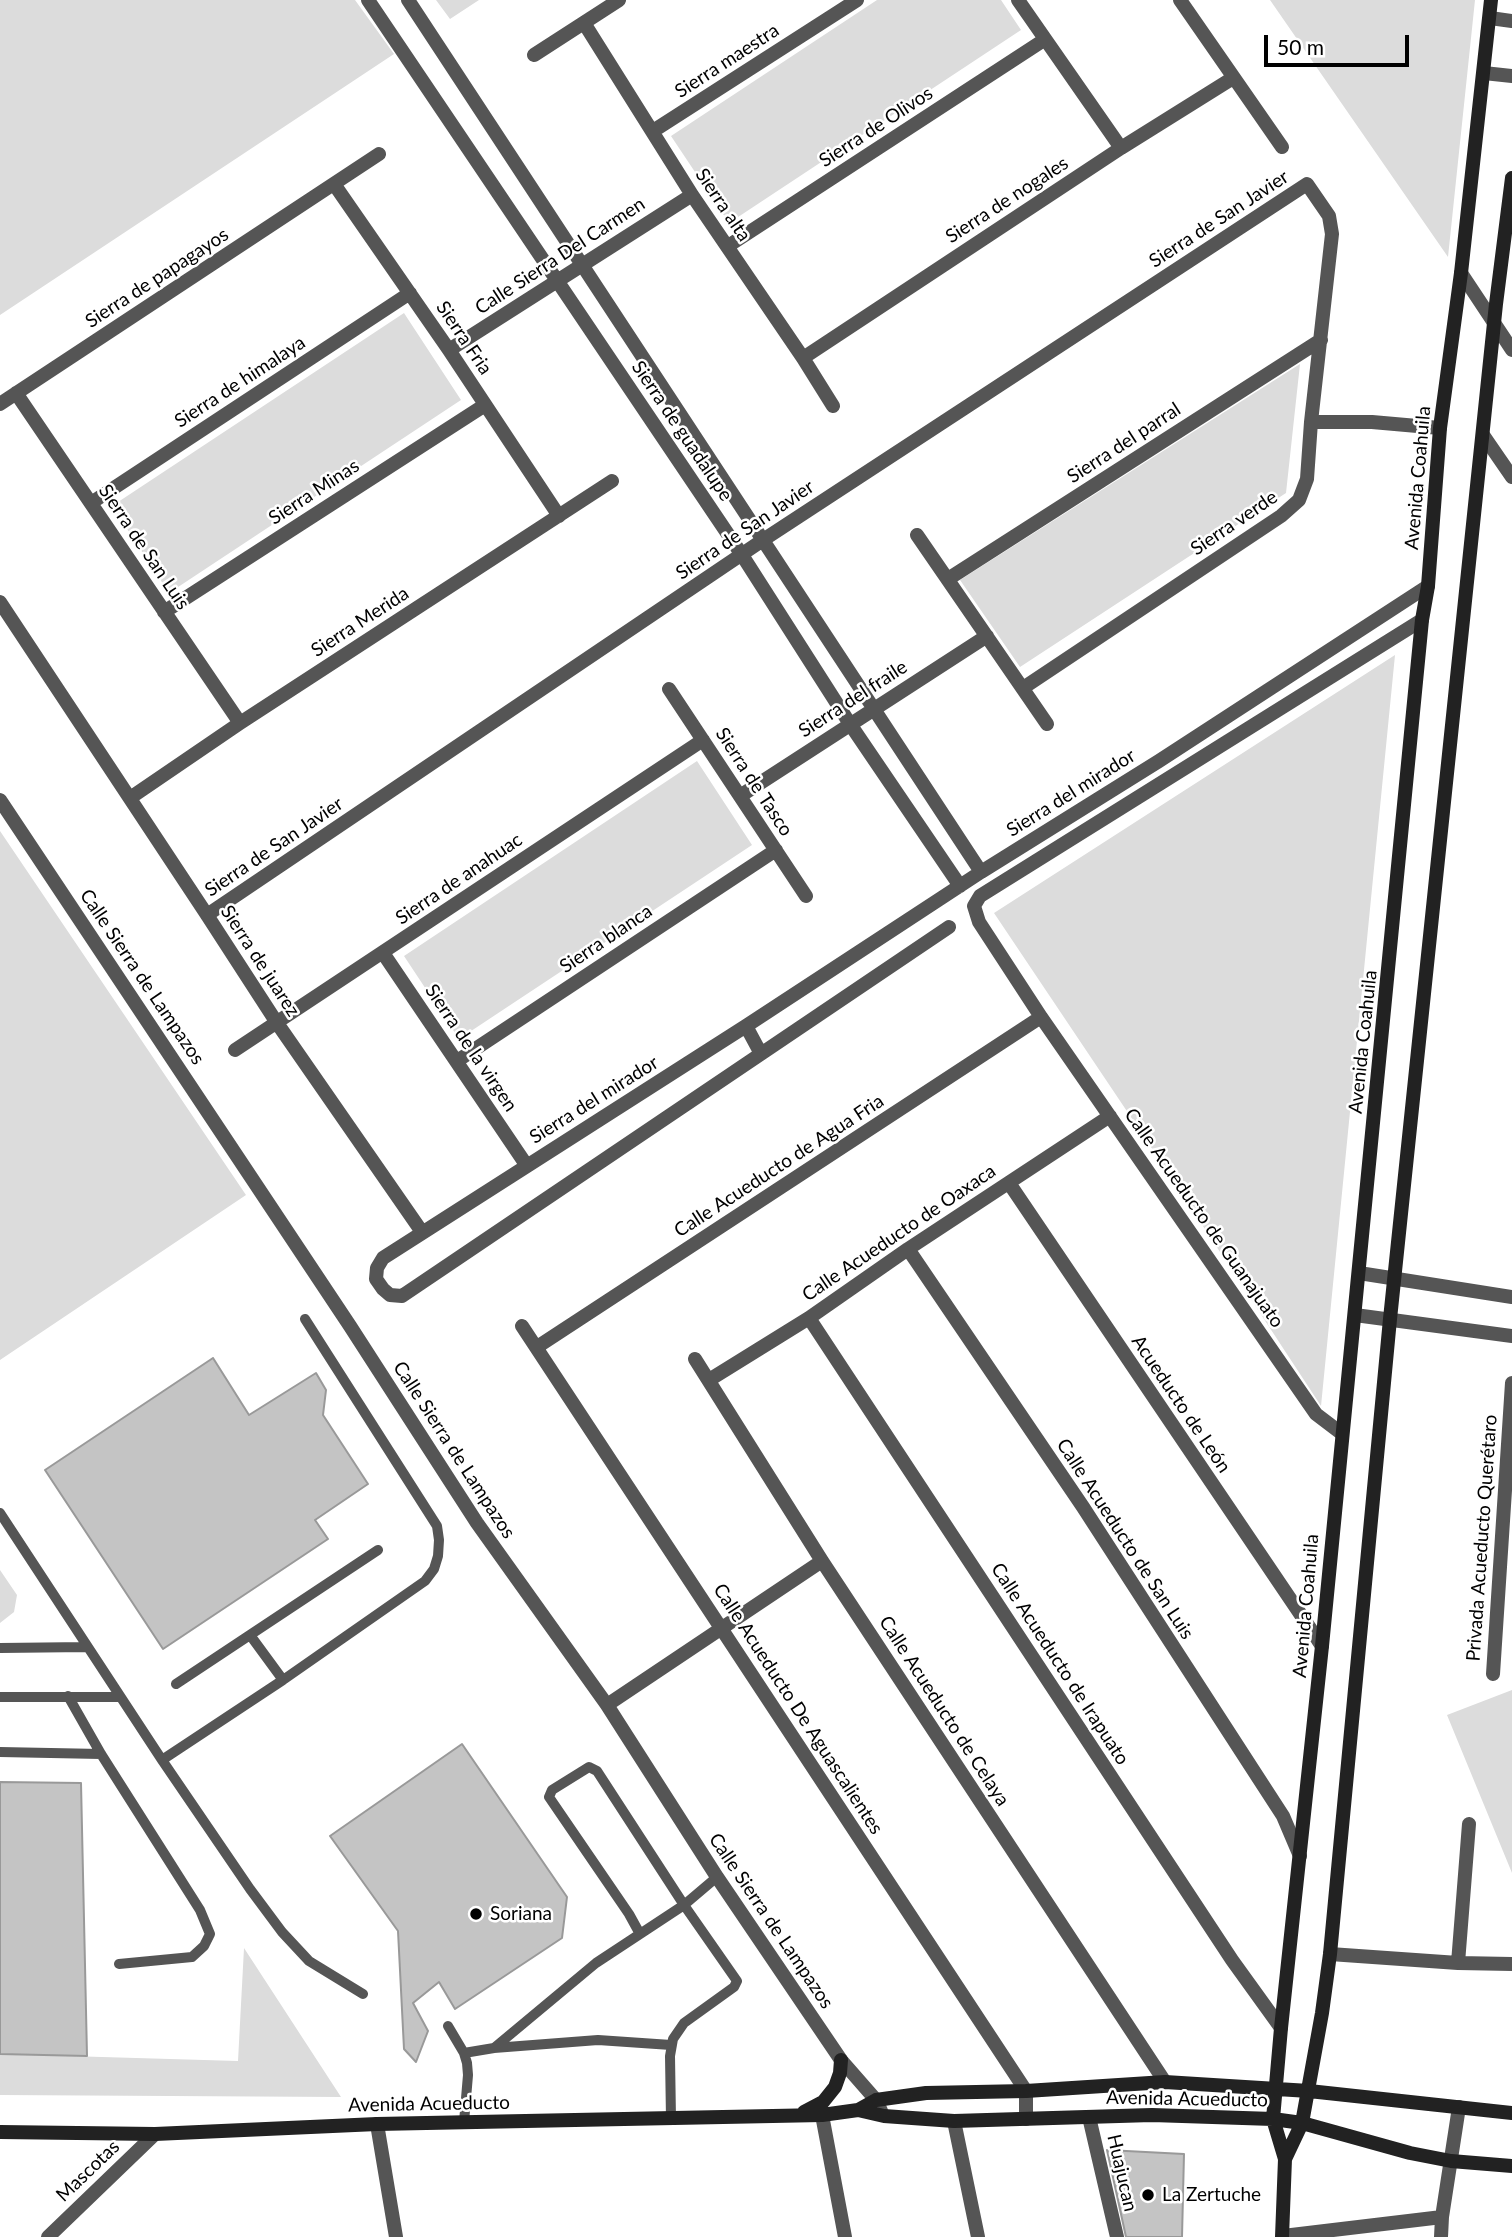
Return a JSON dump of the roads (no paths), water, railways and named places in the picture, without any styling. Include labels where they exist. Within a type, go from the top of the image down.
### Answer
[{"type":"street","name":"Sierra de guadalupe","points":[[368,0],[742,555],[850,724],[960,886]]},
{"type":"street","name":"Sierra de guadalupe","points":[[408,0],[981,872]]},
{"type":"street","points":[[534,55],[619,0]]},
{"type":"street","name":"Sierra maestra","points":[[653,131],[857,0]]},
{"type":"street","points":[[1018,0],[1121,148]]},
{"type":"street","points":[[1180,0],[1282,147]]},
{"type":"street","name":"Avenida Coahuila","points":[[1273,2119],[1422,620],[1428,586],[1440,428],[1461,273],[1491,0]]},
{"type":"street","points":[[1490,18],[1512,21]]},
{"type":"street","name":"Sierra alta","points":[[584,23],[692,195],[833,406]]},
{"type":"street","name":"Sierra de Olivos","points":[[728,246],[1044,40]]},
{"type":"street","points":[[1484,73],[1512,76]]},
{"type":"street","name":"Sierra de nogales","points":[[803,358],[1121,148],[1233,78]]},
{"type":"street","name":"Sierra de papagayos","points":[[0,404],[380,153]]},
{"type":"street","points":[[1285,2159],[1302,2123],[1329,1954],[1394,1279],[1494,325],[1512,178]]},
{"type":"street","name":"Sierra Fria","points":[[334,184],[559,516]]},
{"type":"street","name":"Sierra verde","points":[[1023,688],[1292,508],[1299,499],[1307,479],[1332,234],[1329,216],[1307,184]]},
{"type":"street","name":"Sierra de San Javier","points":[[207,915],[763,540],[1307,184]]},
{"type":"street","name":"Calle Sierra Del Carmen","points":[[449,350],[692,195]]},
{"type":"street","points":[[1461,273],[1512,349]]},
{"type":"street","name":"Sierra de himalaya","points":[[90,503],[410,293]]},
{"type":"street","name":"Sierra del parral","points":[[948,579],[1321,340]]},
{"type":"street","name":"Sierra de San Luis","points":[[16,393],[240,723]]},
{"type":"street","name":"Sierra Minas","points":[[164,612],[485,405]]},
{"type":"street","points":[[1311,422],[1372,422],[1440,428]]},
{"type":"street","points":[[1483,435],[1512,477]]},
{"type":"street","name":"Sierra Merida","points":[[130,798],[240,723],[612,481]]},
{"type":"street","points":[[917,536],[1047,724]]},
{"type":"street","name":"Sierra del mirador","points":[[949,927],[402,1296],[390,1294],[376,1279],[377,1268],[383,1258],[422,1232],[1428,586]]},
{"type":"street","name":"Sierra de juarez","points":[[0,602],[276,1023],[422,1232]]},
{"type":"street","name":"Sierra del mirador","points":[[974,906],[981,896],[1422,620]]},
{"type":"street","name":"Sierra del fraile","points":[[740,796],[986,636]]},
{"type":"street","name":"Sierra de Tasco","points":[[669,689],[806,896]]},
{"type":"street","name":"Sierra de anahuac","points":[[235,1050],[703,740]]},
{"type":"street","name":"Calle Sierra de Lampazos","points":[[0,800],[350,1326],[477,1523],[607,1705],[717,1877],[841,2060],[876,2100],[884,2116]]},
{"type":"street","name":"Sierra blanca","points":[[457,1061],[776,850]]},
{"type":"street","name":"Calle Acueducto de Guanajuato","points":[[974,906],[979,922],[1041,1017],[1316,1413],[1341,1433]]},
{"type":"street","name":"Sierra de la virgen","points":[[383,953],[527,1166]]},
{"type":"street","name":"Calle Acueducto de Agua Fria","points":[[537,1348],[1041,1017]]},
{"type":"street","points":[[746,1026],[760,1052]]},
{"type":"street","name":"Calle Acueducto de Oaxaca","points":[[709,1380],[809,1318],[908,1249],[1110,1116]]},
{"type":"street","name":"Acueducto de León","points":[[1009,1182],[1322,1646]]},
{"type":"street","name":"Calle Acueducto de San Luis","points":[[908,1249],[1083,1507],[1283,1816],[1300,1856]]},
{"type":"street","points":[[1359,1273],[1512,1297]]},
{"type":"street","points":[[1355,1315],[1512,1336]]},
{"type":"street","name":"Calle Acueducto de Irapuato","points":[[809,1318],[1224,1948],[1281,2028]]},
{"type":"street","name":"Calle Acueducto De Aguascalientes","points":[[522,1326],[1026,2091]]},
{"type":"street","name":"Calle Acueducto de Celaya","points":[[695,1359],[822,1561],[1165,2082]]},
{"type":"street","name":"Privada Acueducto Querétaro","points":[[1493,1674],[1512,1383]]},
{"type":"street","points":[[607,1705],[822,1561]]},
{"type":"street","points":[[1458,1964],[1469,1824]]},
{"type":"street","points":[[1329,1954],[1458,1964],[1512,1964]]},
{"type":"street","points":[[801,2114],[815,2107],[835,2087],[841,2060]]},
{"type":"street","name":"Avenida Acueducto","points":[[858,2110],[876,2100],[926,2093],[1026,2091],[1165,2082],[1277,2088],[1512,2113]]},
{"type":"street","points":[[1026,2091],[1026,2119]]},
{"type":"street","points":[[1441,2237],[1459,2107]]},
{"type":"street","name":"Avenida Acueducto","points":[[0,2132],[155,2134],[377,2124],[822,2115],[858,2110],[884,2116],[954,2121],[1152,2115],[1273,2119],[1302,2123],[1410,2153],[1451,2161],[1512,2166]]},
{"type":"street","points":[[822,2115],[845,2237]]},
{"type":"street","name":"Huajucan","points":[[1089,2117],[1117,2237]]},
{"type":"street","points":[[1273,2119],[1285,2159],[1282,2236],[1442,2217]]},
{"type":"street","points":[[954,2121],[978,2237]]},
{"type":"street","points":[[377,2124],[396,2237]]},
{"type":"street","name":"Mascotas","points":[[48,2237],[155,2134]]},
{"type":"lane","points":[[162,1760],[283,1681],[425,1581],[434,1569],[438,1556],[437,1526],[304,1319]]},
{"type":"lane","points":[[0,1513],[162,1760],[282,1932],[309,1961],[363,1994]]},
{"type":"lane","points":[[176,1684],[378,1550]]},
{"type":"lane","points":[[250,1635],[283,1681]]},
{"type":"lane","points":[[0,1648],[87,1647]]},
{"type":"lane","points":[[68,1696],[101,1754],[200,1910],[210,1934],[204,1947],[192,1956],[119,1964]]},
{"type":"lane","points":[[0,1697],[120,1697]]},
{"type":"lane","points":[[0,1752],[101,1754]]},
{"type":"lane","points":[[640,1934],[549,1797],[552,1790],[589,1766],[597,1770],[684,1905],[737,1981],[734,1987],[677,2030],[671,2045],[671,2119]]},
{"type":"lane","points":[[494,2048],[596,1963],[684,1905],[717,1877]]},
{"type":"lane","points":[[448,2026],[464,2053],[468,2075],[464,2122]]},
{"type":"lane","points":[[464,2053],[598,2040],[671,2045]]},
{"type":"place","name":"Soriana","points":[[476,1914]]},
{"type":"place","name":"La Zertuche","points":[[1148,2195]]}]
